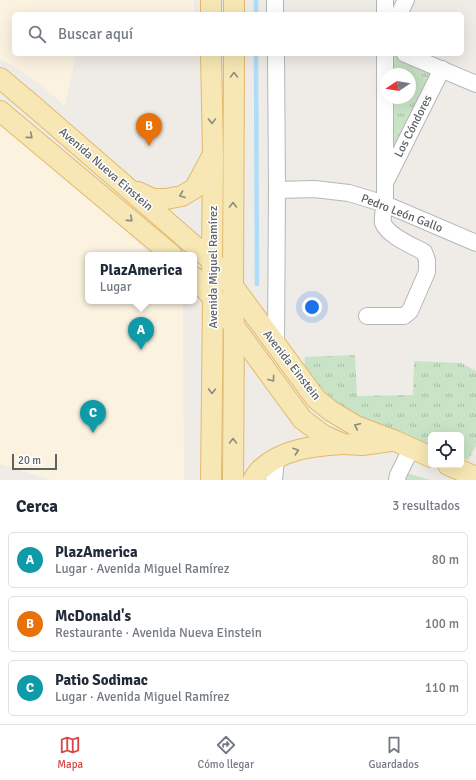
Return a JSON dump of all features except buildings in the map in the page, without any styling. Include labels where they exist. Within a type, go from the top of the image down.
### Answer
[{"type":"main road","points":[[211,0],[211,12]]},
{"type":"main road","points":[[234,0],[234,12]]},
{"type":"main road","name":"Avenida Miguel Ramírez","points":[[211,56],[213,298],[211,480]]},
{"type":"main road","name":"Avenida Miguel Ramírez","points":[[233,480],[234,56]]},
{"type":"main road","name":"Avenida Nueva Einstein","points":[[0,78],[212,261]]},
{"type":"main road","name":"Avenida Nueva Einstein","points":[[0,111],[168,252]]},
{"type":"main road","points":[[126,186],[152,199],[166,199],[182,196],[195,188],[213,154]]},
{"type":"main road","name":"Avenida Einstein","points":[[212,261],[233,286],[316,399],[330,411],[356,426],[393,440],[428,456]]},
{"type":"main road","points":[[197,280],[213,298]]},
{"type":"main road","name":"Avenida Einstein","points":[[213,298],[302,419],[323,435],[343,444],[362,445],[393,440]]},
{"type":"main road","points":[[253,480],[260,470],[276,459],[296,450],[315,446],[343,444]]},
{"type":"main road","points":[[455,468],[476,477]]},
{"type":"street","points":[[275,0],[275,12]]},
{"type":"street","points":[[385,0],[385,12]]},
{"type":"street","points":[[400,12],[406,0]]},
{"type":"street","points":[[276,56],[276,346]]},
{"type":"street","name":"Los Cóndores","points":[[367,316],[404,316],[410,311],[427,272],[427,260],[424,252],[396,237],[386,228],[382,221],[385,204],[385,56]]},
{"type":"street","points":[[410,56],[476,84]]},
{"type":"street","name":"Los Cóndores","points":[[385,182],[442,70]]},
{"type":"street","name":"Pedro León Gallo","points":[[277,190],[314,189],[349,193],[385,204],[476,243]]},
{"type":"street","points":[[397,480],[411,449]]},
{"type":"street","points":[[274,480],[276,459]]},
{"type":"shaded area","points":[[0,0],[194,0],[194,12],[12,12],[12,56],[76,56],[65,106],[41,85],[19,69],[0,59]]},
{"type":"shaded area","points":[[0,120],[149,252],[85,252],[85,304],[183,304],[184,480],[51,480],[0,464]]},
{"type":"green space","points":[[390,56],[399,56],[437,73],[390,183],[390,104],[416,104],[416,68],[390,68]]},
{"type":"green space","points":[[355,355],[357,396],[413,395],[414,361],[461,363],[476,371],[476,446],[468,460],[464,459],[464,432],[428,432],[428,446],[396,435],[337,404],[304,371],[305,357]]},
{"type":"green space","points":[[403,472],[431,480],[401,480]]},
{"type":"waterway","points":[[256,0],[256,12]]},
{"type":"waterway","points":[[256,56],[257,284]]},
{"type":"place","name":"McDonald's","points":[[149,146]]},
{"type":"place","name":"PlazAmerica","points":[[141,350]]},
{"type":"place","name":"Patio Sodimac","points":[[93,433]]}]
